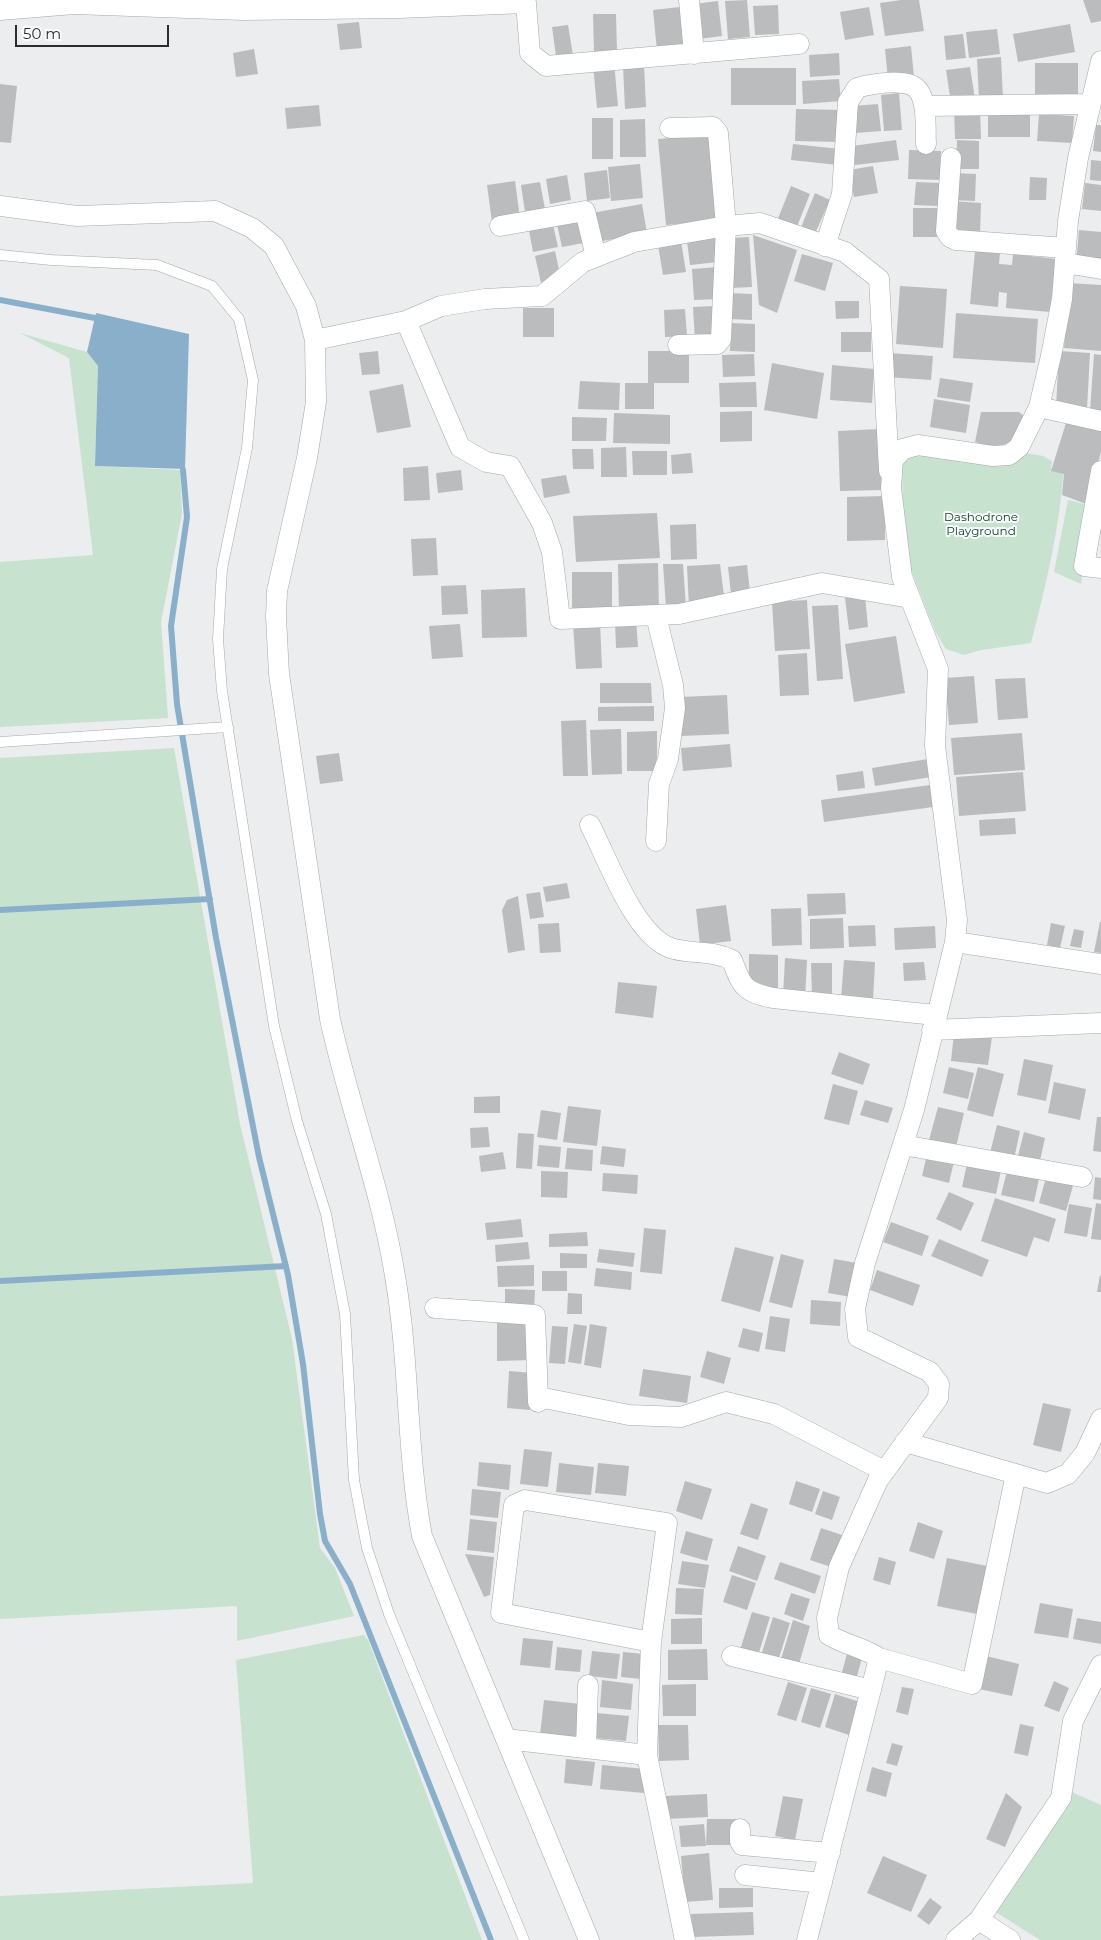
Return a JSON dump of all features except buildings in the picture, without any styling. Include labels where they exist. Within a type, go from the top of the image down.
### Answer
[{"type":"street","points":[[689,0],[694,54]]},
{"type":"street","points":[[0,10],[74,4],[526,3],[530,53],[546,66],[799,44]]},
{"type":"street","points":[[891,488],[892,460],[902,449],[918,445],[993,456],[1009,455],[1019,447],[1039,407],[1062,299],[1065,256],[1078,158],[1101,61]]},
{"type":"street","points":[[825,246],[842,194],[848,102],[857,88],[872,84],[908,83],[918,90],[924,106],[926,144]]},
{"type":"street","points":[[924,106],[1091,104]]},
{"type":"street","points":[[670,128],[713,127],[718,133],[726,226],[721,339],[717,344],[710,346],[678,346]]},
{"type":"street","points":[[951,158],[946,231],[950,237],[1065,256],[1101,269]]},
{"type":"street","points":[[0,206],[77,216],[215,211],[252,228],[274,246],[306,306],[315,340],[316,402],[310,439],[277,591],[276,617],[279,674],[330,1019],[339,1062],[383,1211],[396,1277],[403,1335],[414,1491],[422,1536],[589,1940]]},
{"type":"street","points":[[500,226],[585,211],[596,257]]},
{"type":"street","points":[[315,340],[406,321],[441,306],[485,299],[542,296],[583,262],[634,242],[726,226],[760,223],[844,252],[879,279],[886,440],[891,488],[902,577],[938,669],[935,746],[958,920],[955,942],[933,1023],[914,1110],[865,1263],[856,1309],[858,1337],[930,1372],[939,1384],[938,1398],[884,1471],[838,1567],[827,1618],[829,1635],[845,1645],[868,1650],[879,1658],[972,1684],[1016,1474]]},
{"type":"street","points":[[406,321],[460,447],[486,462],[510,466],[542,523],[552,552],[560,619],[679,614],[822,583],[910,598]]},
{"type":"street","points":[[1039,407],[1101,421]]},
{"type":"street","points":[[1101,471],[1084,566],[1101,568]]},
{"type":"street","points":[[656,616],[673,685],[675,708],[668,759],[659,784],[656,841]]},
{"type":"street","points":[[590,825],[615,879],[652,938],[670,948],[720,953],[732,960],[740,981],[753,994],[933,1023],[1101,1023]]},
{"type":"street","points":[[955,942],[1101,964]]},
{"type":"street","points":[[903,1145],[1082,1177]]},
{"type":"street","points":[[434,1308],[535,1315],[538,1402],[544,1398],[629,1415],[681,1417],[726,1402],[774,1414],[884,1471]]},
{"type":"street","points":[[906,1442],[1047,1483],[1068,1474],[1093,1455],[1101,1419]]},
{"type":"street","points":[[651,1642],[501,1613],[516,1502],[525,1500],[667,1523],[651,1642],[647,1755],[685,1940]]},
{"type":"street","points":[[732,1656],[872,1690]]},
{"type":"street","points":[[807,1940],[879,1658]]},
{"type":"street","points":[[956,1940],[979,1920],[1062,1798],[1073,1721],[1101,1665]]},
{"type":"street","points":[[586,1748],[588,1684]]},
{"type":"street","points":[[506,1739],[647,1755]]},
{"type":"street","points":[[740,1828],[742,1846],[830,1853]]},
{"type":"street","points":[[745,1875],[822,1883]]},
{"type":"street","points":[[979,1920],[1010,1940]]},
{"type":"lane","points":[[0,254],[51,260],[157,265],[212,286],[239,319],[253,380],[247,448],[222,569],[218,640],[222,691],[274,1026],[297,1121],[326,1214],[345,1314],[354,1480],[366,1548],[393,1623],[524,1940]]},
{"type":"lane","points":[[0,742],[228,727]]},
{"type":"green space","points":[[20,333],[87,352],[98,366],[95,466],[180,470],[182,514],[161,622],[168,718],[0,727],[0,562],[93,555],[69,358]]},
{"type":"green space","name":"Dashodrone Playground","points":[[932,437],[1043,456],[1052,461],[1051,471],[1064,466],[1056,534],[1031,643],[981,650],[964,655],[946,649],[935,631],[910,567],[903,512],[902,467],[907,451]]},
{"type":"green space","points":[[1068,500],[1093,506],[1081,584],[1054,572]]},
{"type":"green space","points":[[174,748],[240,1124],[292,1339],[320,1548],[335,1568],[354,1616],[237,1641],[237,1606],[0,1619],[0,758]]},
{"type":"green space","points":[[364,1635],[368,1640],[482,1940],[0,1940],[0,1896],[253,1883],[236,1660]]},
{"type":"green space","points":[[1067,1790],[1101,1805],[1101,1940],[1040,1940],[991,1909]]},
{"type":"water","points":[[96,313],[189,334],[185,469],[95,466],[98,366],[87,352]]},
{"type":"waterway","points":[[0,300],[95,318]]},
{"type":"waterway","points":[[183,470],[187,517],[171,626],[177,704],[216,938],[259,1157],[288,1275],[303,1364],[320,1514],[325,1541],[350,1584],[491,1940]]},
{"type":"waterway","points":[[0,910],[210,899]]},
{"type":"waterway","points":[[0,1281],[286,1266]]}]
